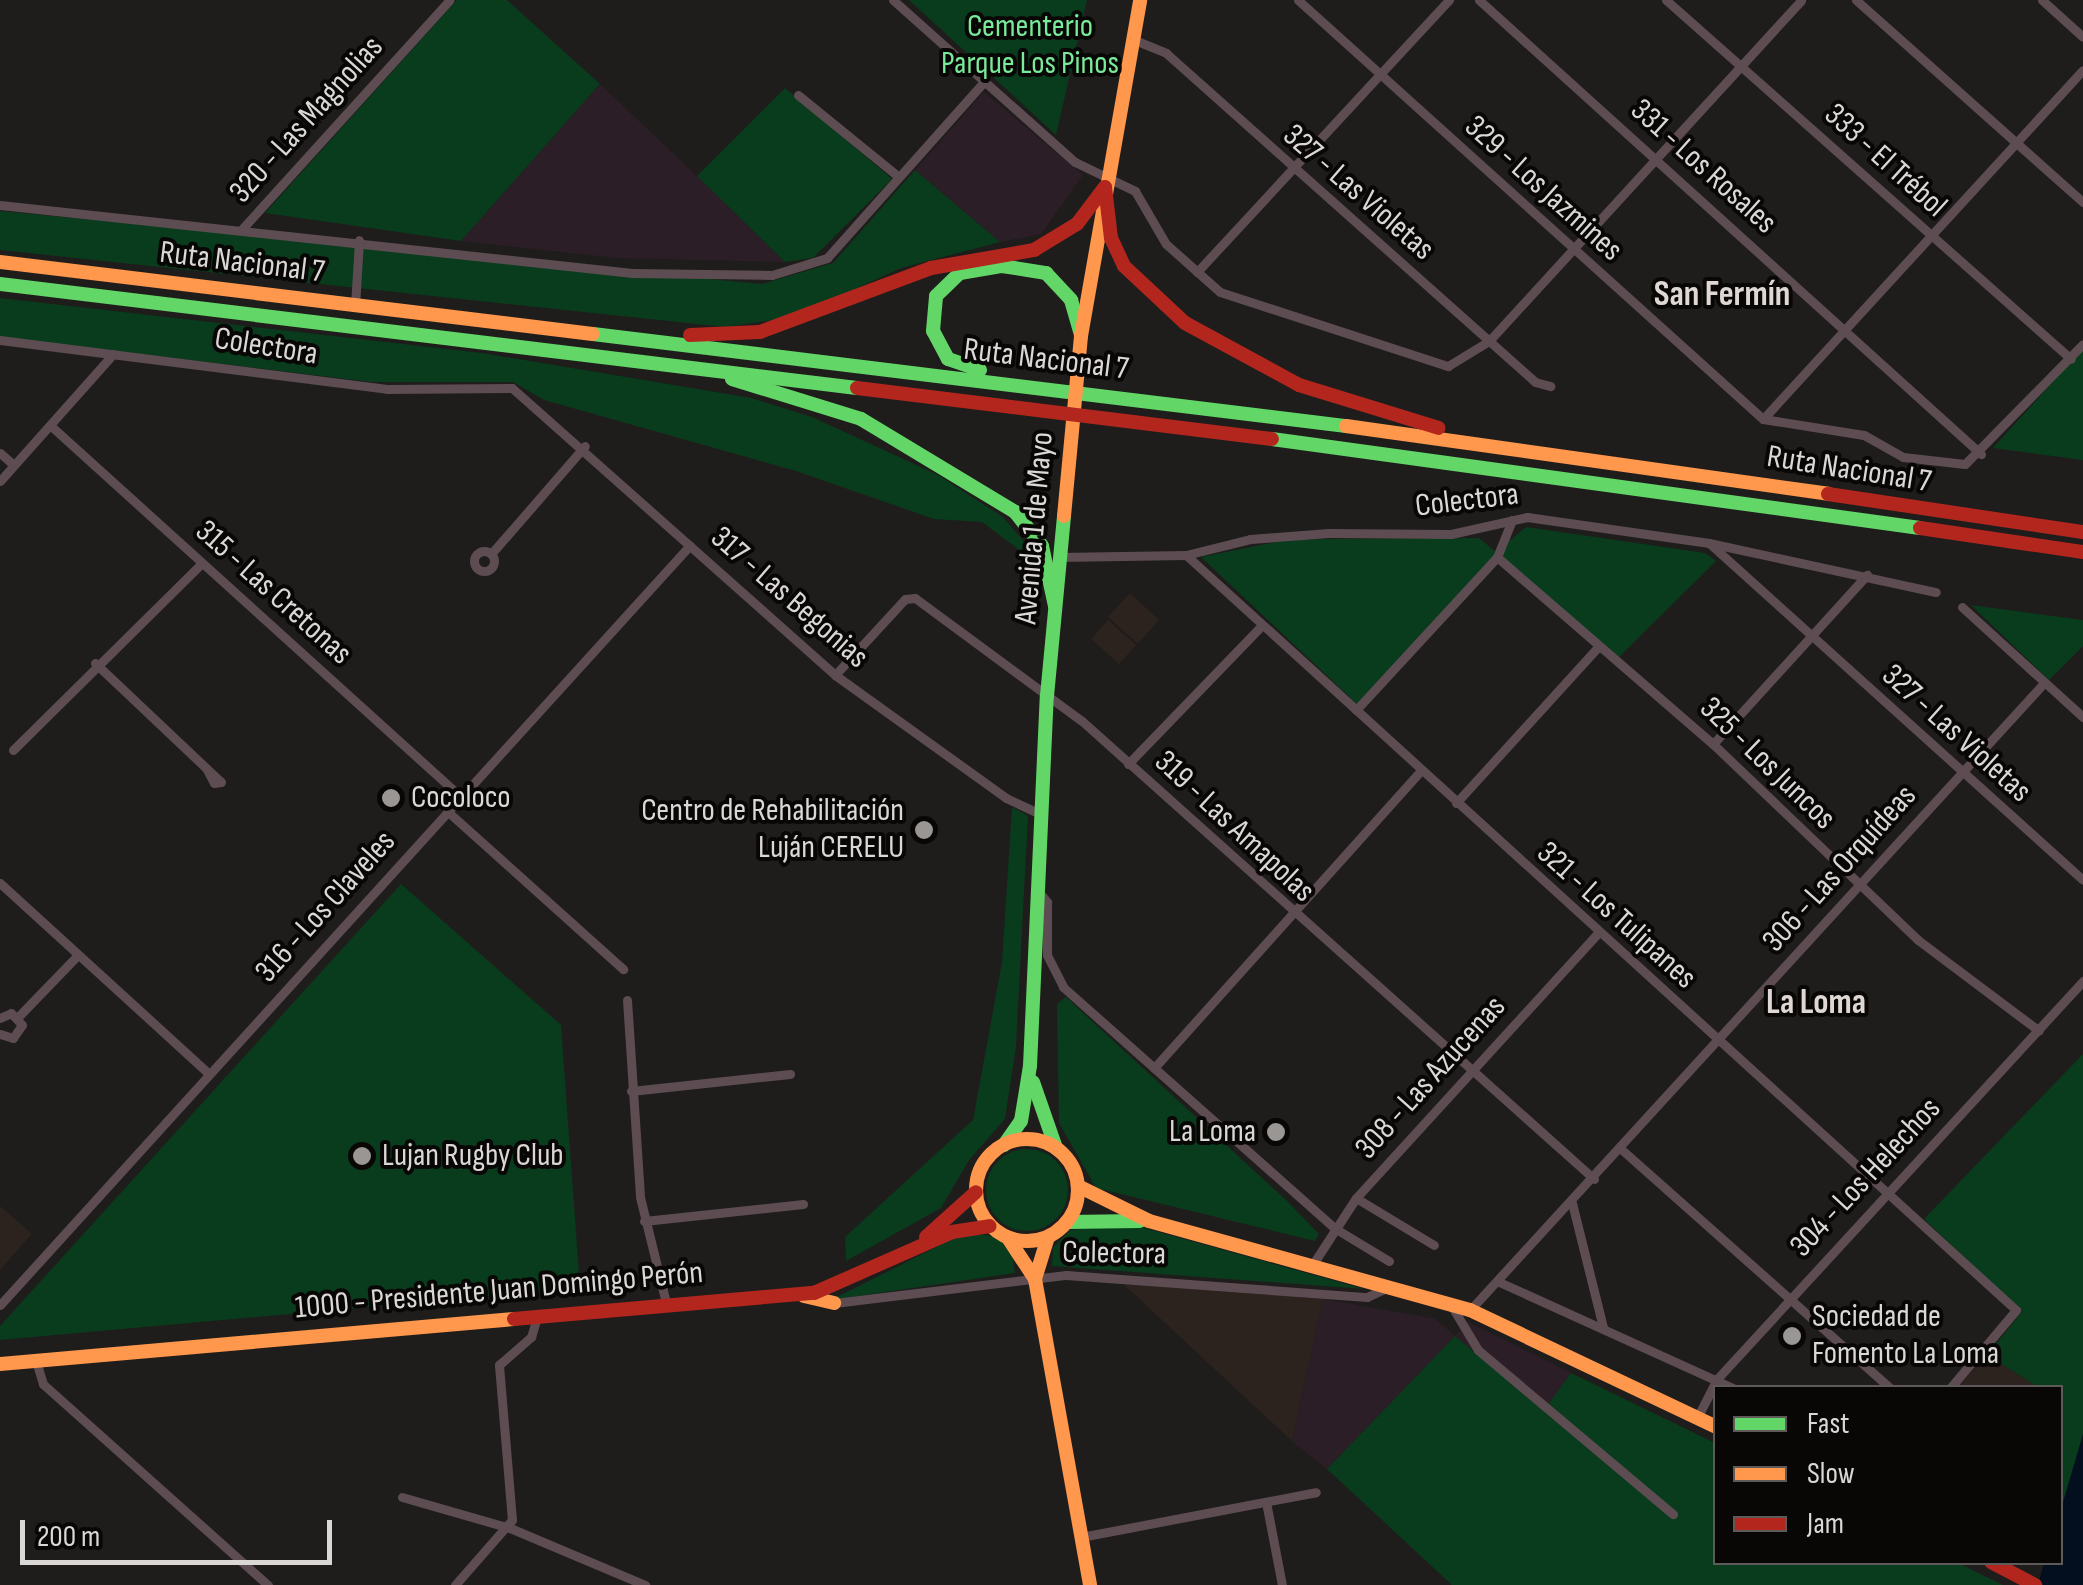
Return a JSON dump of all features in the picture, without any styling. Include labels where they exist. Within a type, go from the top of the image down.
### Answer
[{"type":"main road","name":"Avenida 1 de Mayo","points":[[1004,1145],[1021,1121],[1030,1066],[1048,696],[1081,336],[1140,0]]},
{"type":"main road","points":[[614,336],[760,332],[932,268],[1034,250],[1076,224],[1106,181]]},
{"type":"main road","points":[[1106,181],[1112,238],[1124,266],[1148,294],[1212,342],[1328,396],[1487,442]]},
{"type":"main road","name":"Ruta Nacional 7","points":[[0,262],[1487,442],[2083,532]]},
{"type":"main road","points":[[1018,384],[942,352],[931,315],[944,285],[975,268],[1046,273],[1071,300],[1081,336]]},
{"type":"main road","name":"Ruta Nacional 7","points":[[0,284],[649,359],[1490,465],[2083,552]]},
{"type":"main road","points":[[649,359],[834,408],[937,460],[1034,530],[1055,606]]},
{"type":"main road","name":"Avenida 1 de Mayo","points":[[1030,1066],[1056,1148]]},
{"type":"main road","points":[[916,1247],[976,1192],[986,1160],[1004,1145],[1030,1140],[1056,1148],[1078,1186],[1149,1221],[1470,1310],[1713,1426]]},
{"type":"main road","points":[[1035,1279],[1048,1237],[1067,1222],[1078,1186]]},
{"type":"main road","points":[[976,1192],[990,1226],[1008,1238],[1035,1279],[1090,1585]]},
{"type":"main road","points":[[1067,1222],[1149,1221]]},
{"type":"main road","name":"1000 - Presidente Juan Domingo Perón","points":[[0,1364],[796,1294],[830,1288],[916,1247],[990,1226]]},
{"type":"main road","points":[[1008,1238],[1048,1237]]},
{"type":"main road","points":[[796,1294],[834,1303]]},
{"type":"main road","points":[[1997,1565],[2036,1585]]},
{"type":"street","name":"320 - Las Magnolias","points":[[242,229],[450,0]]},
{"type":"street","points":[[893,0],[1075,162],[1106,181],[1135,191],[1166,244],[1231,297],[1448,366],[1461,362],[1489,341],[1801,0]]},
{"type":"street","name":"329 - Los Jazmines","points":[[1298,0],[1763,419]]},
{"type":"street","points":[[1197,272],[1449,0]]},
{"type":"street","name":"331 - Los Rosales","points":[[1479,0],[1981,454]]},
{"type":"street","name":"333 - El Trébol","points":[[1666,0],[2071,360]]},
{"type":"street","points":[[1856,0],[2083,202]]},
{"type":"street","points":[[2042,0],[2083,37]]},
{"type":"street","name":"327 - Las Violetas","points":[[1132,40],[1155,44],[1292,170],[1535,382],[1550,386]]},
{"type":"street","points":[[1763,419],[1850,332],[2083,70]]},
{"type":"street","points":[[0,205],[359,240],[644,274],[790,272],[826,258],[983,82]]},
{"type":"street","points":[[798,95],[899,178]]},
{"type":"street","name":"Colectora","points":[[355,306],[359,240]]},
{"type":"street","name":"Colectora","points":[[0,340],[387,388],[436,393],[500,386],[524,394]]},
{"type":"street","points":[[1763,419],[1864,435],[1903,457],[1965,464],[1981,454],[2083,344]]},
{"type":"street","points":[[0,481],[113,354]]},
{"type":"street","name":"317 - Las Begonias","points":[[524,394],[835,675],[1006,798],[1040,814]]},
{"type":"street","name":"315 - Las Cretonas","points":[[51,426],[461,797]]},
{"type":"street","points":[[491,554],[585,446]]},
{"type":"street","points":[[0,453],[14,465]]},
{"type":"street","points":[[1356,710],[1497,557],[1499,540],[1513,519]]},
{"type":"street","name":"Colectora","points":[[1060,558],[1186,554],[1276,537],[1451,534],[1513,519],[1709,543],[1936,592]]},
{"type":"street","name":"327 - Las Violetas","points":[[1709,543],[2083,880]]},
{"type":"street","name":"316 - Los Claveles","points":[[0,1304],[690,545]]},
{"type":"street","name":"321 - Los Tulipanes","points":[[1186,554],[1597,934],[2016,1310],[1953,1385]]},
{"type":"street","name":"325 - Los Juncos","points":[[1497,557],[1713,744],[1858,887],[2039,1030]]},
{"type":"street","points":[[13,750],[95,662],[202,562]]},
{"type":"street","points":[[1713,744],[1867,575]]},
{"type":"street","name":"319 - Las Amapolas","points":[[835,675],[906,599],[915,598],[1048,696],[1128,764],[1292,915],[1594,1180]]},
{"type":"street","points":[[1962,607],[2083,717]]},
{"type":"street","points":[[1128,764],[1262,625]]},
{"type":"street","points":[[1456,803],[1599,646]]},
{"type":"street","points":[[95,662],[206,768]]},
{"type":"street","name":"306 - Las Orquídeas","points":[[1470,1310],[1594,1180],[2044,683]]},
{"type":"street","points":[[1154,1068],[1420,772]]},
{"type":"street","points":[[447,810],[623,969]]},
{"type":"street","points":[[0,883],[208,1074]]},
{"type":"street","points":[[1036,890],[1047,902],[1047,955],[1055,976],[1336,1229],[1389,1260]]},
{"type":"street","name":"308 - Las Azucenas","points":[[1314,1264],[1356,1198],[1597,934]]},
{"type":"street","points":[[0,1034],[17,1036],[18,1017],[77,956]]},
{"type":"street","name":"304 - Los Helechos","points":[[1714,1385],[1886,1191],[2083,981]]},
{"type":"street","points":[[627,1000],[644,1221],[666,1303]]},
{"type":"street","points":[[0,1018],[18,1017]]},
{"type":"street","points":[[631,1091],[790,1074]]},
{"type":"street","points":[[1622,1149],[1887,1385]]},
{"type":"street","points":[[1356,1198],[1434,1245]]},
{"type":"street","points":[[644,1221],[803,1204]]},
{"type":"street","points":[[1572,1204],[1604,1327]]},
{"type":"street","name":"Colectora","points":[[834,1303],[1035,1279],[1112,1275],[1366,1297],[1390,1286]]},
{"type":"street","points":[[1497,1281],[1728,1385]]},
{"type":"street","points":[[1452,1304],[1478,1350],[1672,1514]]},
{"type":"street","points":[[455,1585],[510,1528],[499,1366],[532,1337],[538,1314]]},
{"type":"street","points":[[36,1361],[43,1384],[268,1585]]},
{"type":"street","name":"304 - Los Helechos","points":[[1697,1418],[1713,1387]]},
{"type":"street","points":[[1081,1537],[1316,1492]]},
{"type":"street","points":[[402,1497],[510,1528],[646,1585]]},
{"type":"street","points":[[1266,1502],[1282,1585]]},
{"type":"shaded area","points":[[600,84],[785,262],[617,258],[461,241]]},
{"type":"shaded area","points":[[984,92],[1083,175],[1041,234],[1000,242],[915,170]]},
{"type":"shaded area","points":[[1130,593],[1159,620],[1138,644],[1108,617]]},
{"type":"shaded area","points":[[1108,620],[1136,645],[1119,664],[1091,639]]},
{"type":"shaded area","points":[[0,1206],[32,1234],[0,1270]]},
{"type":"shaded area","points":[[1120,1281],[1323,1299],[1292,1441]]},
{"type":"shaded area","points":[[1323,1299],[1435,1319],[1455,1336],[1327,1469],[1292,1441]]},
{"type":"shaded area","points":[[1468,1322],[1571,1373],[1544,1411],[1455,1336]]},
{"type":"shaded area","points":[[1987,1355],[2035,1385],[1959,1385]]},
{"type":"green space","points":[[457,0],[507,0],[600,84],[461,241],[265,213]]},
{"type":"green space","name":"Cementerio Parque Los Pinos","points":[[909,0],[1087,0],[1056,135]]},
{"type":"green space","points":[[785,88],[892,179],[813,258],[785,262],[697,176]]},
{"type":"green space","points":[[915,170],[1000,242],[901,268],[794,317],[725,327],[0,250],[0,211],[762,284],[833,263]]},
{"type":"green space","points":[[0,298],[482,353],[751,398],[812,417],[938,475],[1003,517],[1031,550],[1026,555],[982,522],[934,519],[796,471],[544,400],[513,382],[371,382],[0,337]]},
{"type":"green space","points":[[2083,351],[2083,460],[1993,448],[2060,374]]},
{"type":"green space","points":[[1526,527],[1705,553],[1716,561],[1619,657],[1496,553],[1357,704],[1201,557],[1286,540],[1334,539],[1479,538],[1496,552]]},
{"type":"green space","points":[[1971,605],[2083,620],[2083,646],[2049,680]]},
{"type":"green space","points":[[1012,807],[1028,816],[1016,1046],[1005,1119],[969,1160],[941,1208],[846,1261],[845,1237],[973,1120],[1002,962]]},
{"type":"green space","name":"Lujan Rugby Club","points":[[401,884],[561,1025],[580,1288],[0,1340],[0,1326]]},
{"type":"green space","points":[[1066,997],[1287,1201],[1319,1234],[1315,1241],[1096,1188],[1059,1123],[1057,1004]]},
{"type":"green space","points":[[2083,1054],[2083,1548],[2063,1560],[2063,1385],[2035,1385],[1987,1355],[2022,1312],[1924,1219]]},
{"type":"green space","points":[[1027,1149],[1043,1152],[1056,1161],[1065,1174],[1065,1206],[1056,1219],[1043,1228],[1027,1231],[1011,1228],[998,1219],[989,1206],[986,1190],[989,1174],[998,1161],[1011,1152]]},
{"type":"green space","points":[[1119,1224],[1364,1289],[1052,1266],[1053,1248],[1070,1230]]},
{"type":"green space","points":[[964,1233],[997,1236],[1012,1254],[1015,1273],[831,1300]]},
{"type":"green space","points":[[1455,1336],[1544,1410],[1571,1373],[1713,1442],[1713,1565],[1962,1565],[2003,1585],[1452,1585],[1327,1469]]},
{"type":"water","points":[[2083,1434],[2083,1585],[2038,1585],[2043,1565],[2063,1565],[2063,1502]]},
{"type":"traffic: fast","points":[[980,370],[948,359],[933,331],[936,296],[960,273],[1002,266],[1046,273],[1071,300],[1081,336]]},
{"type":"traffic: fast","points":[[0,284],[857,388]]},
{"type":"traffic: fast","points":[[593,334],[1346,426]]},
{"type":"traffic: fast","points":[[732,379],[861,419],[1015,512],[1042,546],[1055,606]]},
{"type":"traffic: fast","points":[[1272,439],[1920,528]]},
{"type":"traffic: fast","points":[[1004,1145],[1021,1121],[1030,1066],[1047,696],[1064,516]]},
{"type":"traffic: fast","points":[[1033,1082],[1056,1148]]},
{"type":"traffic: fast","points":[[1067,1222],[1140,1221]]},
{"type":"traffic: slow","points":[[1064,516],[1081,336],[1140,0]]},
{"type":"traffic: slow","points":[[0,262],[593,334]]},
{"type":"traffic: slow","points":[[1346,426],[1828,494]]},
{"type":"traffic: slow","points":[[1027,1139],[1046,1143],[1063,1154],[1074,1171],[1078,1190],[1074,1209],[1063,1226],[1046,1237],[1027,1241],[1008,1237],[991,1226],[980,1209],[976,1190],[980,1171],[991,1154],[1008,1143],[1027,1139]]},
{"type":"traffic: slow","points":[[1078,1186],[1149,1221],[1470,1310],[1713,1426]]},
{"type":"traffic: slow","points":[[1035,1279],[1048,1237]]},
{"type":"traffic: slow","points":[[1008,1238],[1035,1279],[1090,1585]]},
{"type":"traffic: slow","points":[[804,1296],[834,1303]]},
{"type":"traffic: slow","points":[[0,1364],[514,1319]]},
{"type":"traffic: jam","points":[[1105,187],[1111,238],[1124,266],[1185,323],[1299,385],[1439,428]]},
{"type":"traffic: jam","points":[[690,335],[760,332],[931,268],[1034,250],[1077,224],[1105,187]]},
{"type":"traffic: jam","points":[[857,388],[1272,439]]},
{"type":"traffic: jam","points":[[1828,494],[2083,532]]},
{"type":"traffic: jam","points":[[1920,528],[2083,552]]},
{"type":"traffic: jam","points":[[926,1237],[976,1192]]},
{"type":"traffic: jam","points":[[514,1319],[814,1293],[952,1232],[990,1226]]},
{"type":"traffic: jam","points":[[1997,1565],[2035,1585]]},
{"type":"place","name":"Cocoloco","points":[[391,798]]},
{"type":"place","name":"Centro de Rehabilitación Luján CERELU","points":[[924,830]]},
{"type":"place","name":"La Loma","points":[[1276,1132]]},
{"type":"place","name":"Lujan Rugby Club","points":[[362,1156]]},
{"type":"place","name":"Sociedad de Fomento La Loma","points":[[1792,1336]]},
{"type":"district","name":"San Fermín","points":[[1722,295]]},
{"type":"district","name":"La Loma","points":[[1816,1003]]}]
